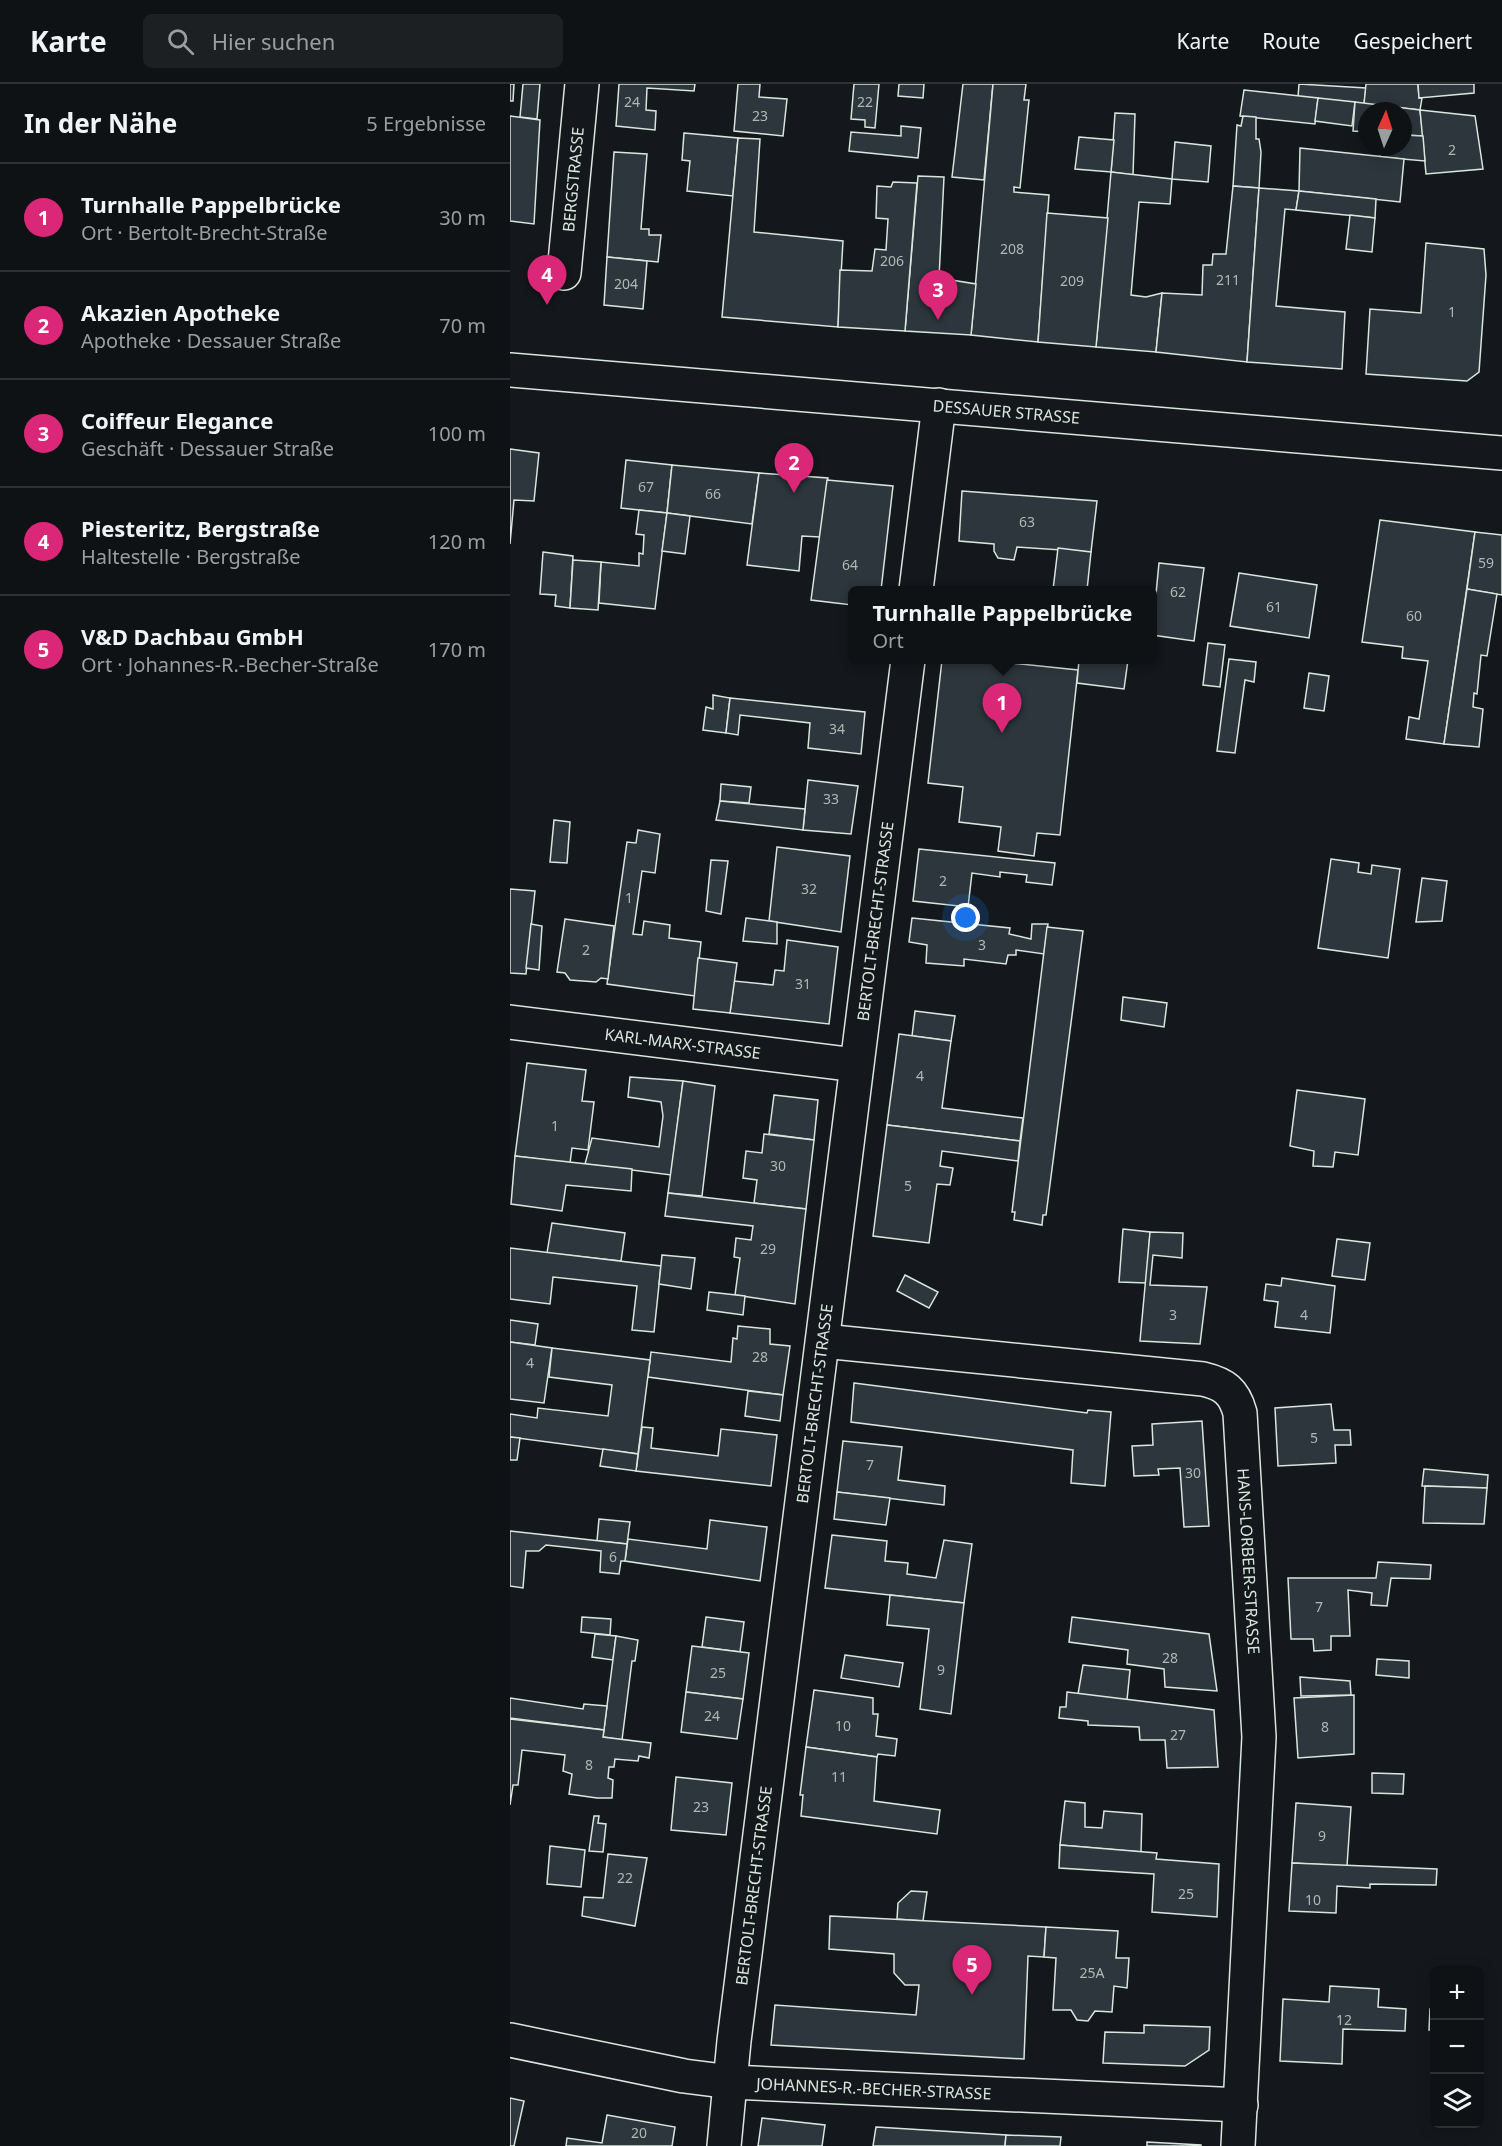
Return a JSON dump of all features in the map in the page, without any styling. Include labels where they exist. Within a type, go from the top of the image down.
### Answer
[{"type":"street","name":"BERGSTRASSE","points":[[564,273],[582,84]]},
{"type":"street","name":"DESSAUER STRASSE","points":[[510,370],[1502,453]]},
{"type":"street","points":[[917,586],[939,405]]},
{"type":"street","name":"BERTOLT-BRECHT-STRASSE","points":[[724,2146],[856,1065],[907,664]]},
{"type":"street","name":"KARL-MARX-STRASSE","points":[[510,1022],[856,1065]]},
{"type":"street","name":"HANS-LORBEER-STRASSE","points":[[823,1341],[1203,1379],[1222,1384],[1236,1397],[1240,1413],[1259,1737],[1238,2146]]},
{"type":"street","name":"JOHANNES-R.-BECHER-STRASSE","points":[[510,2040],[684,2076],[731,2082],[1241,2105]]},
{"type":"building","points":[[510,84],[514,84],[513,101],[510,101]]},
{"type":"building","points":[[523,84],[540,84],[537,119],[520,117]]},
{"type":"building","points":[[619,84],[695,84],[694,91],[647,88],[646,110],[656,111],[655,130],[616,126]]},
{"type":"building","points":[[738,84],[760,84],[759,97],[787,99],[783,136],[734,131]]},
{"type":"building","points":[[854,84],[879,84],[875,128],[865,127],[865,120],[851,119]]},
{"type":"building","points":[[899,84],[924,84],[923,98],[898,96]]},
{"type":"building","points":[[963,84],[993,84],[984,180],[952,177]]},
{"type":"building","points":[[993,84],[1026,84],[1024,100],[1029,100],[1020,188],[1014,187],[1014,192],[1049,195],[1038,342],[971,335]]},
{"type":"building","points":[[1299,84],[1366,88],[1364,102],[1358,103],[1298,97]]},
{"type":"building","points":[[1366,84],[1418,84],[1419,98],[1422,98],[1420,110],[1412,109],[1412,102],[1364,102]]},
{"type":"building","points":[[1418,84],[1474,84],[1474,93],[1419,98]]},
{"type":"building","points":[[1244,90],[1318,98],[1315,124],[1240,116]]},
{"type":"building","points":[[1318,98],[1355,102],[1352,126],[1315,121]]},
{"type":"building","points":[[1355,102],[1358,102],[1358,131],[1353,131]]},
{"type":"building","points":[[1412,109],[1420,110],[1423,136],[1412,135]]},
{"type":"building","points":[[1420,110],[1475,116],[1483,169],[1426,174]]},
{"type":"building","points":[[1115,113],[1135,114],[1133,175],[1111,172]]},
{"type":"building","points":[[510,116],[540,120],[534,224],[510,221]]},
{"type":"building","points":[[1243,116],[1256,117],[1256,139],[1259,139],[1261,152],[1259,188],[1233,186],[1237,125],[1241,126]]},
{"type":"building","points":[[901,126],[921,128],[918,158],[849,151],[851,132],[901,136]]},
{"type":"building","points":[[684,133],[738,138],[733,196],[687,191],[690,161],[682,160]]},
{"type":"building","points":[[1412,135],[1423,136],[1425,161],[1380,157],[1412,156]]},
{"type":"building","points":[[1079,137],[1114,140],[1111,172],[1075,169]]},
{"type":"building","points":[[738,138],[760,139],[754,232],[843,241],[838,327],[722,317]]},
{"type":"building","points":[[1175,142],[1211,146],[1208,182],[1172,179]]},
{"type":"building","points":[[1300,148],[1358,154],[1358,156],[1404,159],[1400,202],[1299,191]]},
{"type":"building","points":[[614,152],[647,154],[641,229],[649,229],[649,235],[661,235],[658,262],[607,257]]},
{"type":"building","points":[[1111,172],[1172,179],[1170,204],[1139,202],[1131,295],[1146,297],[1162,293],[1156,352],[1096,347]]},
{"type":"building","points":[[918,176],[944,177],[939,278],[976,284],[971,335],[905,331]]},
{"type":"building","points":[[893,182],[917,183],[905,331],[838,327],[840,270],[872,271],[875,249],[886,250],[888,219],[876,218],[877,186],[891,187]]},
{"type":"building","points":[[1233,186],[1259,188],[1247,362],[1156,352],[1162,293],[1202,295],[1203,265],[1212,265],[1213,254],[1226,254]]},
{"type":"building","points":[[1259,188],[1299,191],[1296,210],[1285,209],[1276,306],[1345,312],[1342,369],[1247,362]]},
{"type":"building","points":[[1299,191],[1376,199],[1375,218],[1296,210]]},
{"type":"building","points":[[1047,213],[1108,218],[1096,347],[1038,342]]},
{"type":"building","points":[[1350,215],[1375,218],[1372,252],[1346,249]]},
{"type":"building","points":[[1426,243],[1484,249],[1486,275],[1479,372],[1467,381],[1366,374],[1370,309],[1421,313]]},
{"type":"building","points":[[607,257],[647,261],[643,309],[604,305]]},
{"type":"building","points":[[510,449],[539,453],[534,501],[514,500],[510,544]]},
{"type":"building","points":[[626,460],[672,465],[667,513],[621,508]]},
{"type":"building","points":[[672,465],[759,473],[752,524],[667,513]]},
{"type":"building","points":[[759,473],[828,478],[820,537],[802,536],[799,571],[747,565]]},
{"type":"building","points":[[827,480],[893,486],[881,586],[848,586],[848,605],[811,600]]},
{"type":"building","points":[[962,491],[1097,501],[1091,552],[1017,547],[1014,560],[998,558],[994,551],[994,544],[959,541]]},
{"type":"building","points":[[639,510],[667,513],[655,609],[599,603],[601,562],[639,566],[639,553],[643,554],[644,535],[636,534]]},
{"type":"building","points":[[667,513],[690,516],[685,554],[662,551]]},
{"type":"building","points":[[1380,520],[1475,532],[1444,744],[1406,739],[1409,717],[1419,719],[1428,661],[1402,658],[1403,647],[1362,642]]},
{"type":"building","points":[[1475,532],[1502,535],[1502,595],[1467,589]]},
{"type":"building","points":[[1058,548],[1091,552],[1087,586],[1053,586]]},
{"type":"building","points":[[543,552],[573,556],[570,608],[555,606],[556,595],[540,594]]},
{"type":"building","points":[[573,560],[601,562],[598,610],[570,608]]},
{"type":"building","points":[[1159,563],[1204,568],[1194,641],[1157,636]]},
{"type":"building","points":[[1239,573],[1317,585],[1309,638],[1230,626]]},
{"type":"building","points":[[1467,589],[1497,594],[1487,656],[1481,655],[1477,694],[1474,693],[1473,707],[1483,709],[1479,747],[1444,744]]},
{"type":"building","points":[[1208,643],[1225,645],[1220,687],[1203,685]]},
{"type":"building","points":[[1229,659],[1256,662],[1254,682],[1245,680],[1235,753],[1217,751]]},
{"type":"building","points":[[942,664],[1021,664],[1078,670],[1060,835],[1037,833],[1034,856],[998,851],[1001,827],[959,822],[963,787],[928,783]]},
{"type":"building","points":[[1079,664],[1127,664],[1124,689],[1077,683]]},
{"type":"building","points":[[1309,673],[1329,676],[1324,711],[1304,708]]},
{"type":"building","points":[[713,695],[730,698],[726,733],[703,730],[706,707],[713,709]]},
{"type":"building","points":[[730,698],[865,712],[861,754],[808,748],[810,723],[740,715],[738,735],[726,733]]},
{"type":"building","points":[[808,780],[858,786],[851,834],[803,830]]},
{"type":"building","points":[[721,784],[751,787],[749,803],[720,801]]},
{"type":"building","points":[[720,801],[805,809],[803,830],[716,820]]},
{"type":"building","points":[[554,820],[570,822],[567,863],[550,862]]},
{"type":"building","points":[[638,830],[660,834],[655,873],[642,871],[633,934],[642,935],[644,921],[670,925],[669,938],[701,942],[695,996],[607,984],[627,842],[636,843]]},
{"type":"building","points":[[777,847],[850,856],[841,932],[769,921]]},
{"type":"building","points":[[919,849],[1055,863],[1052,885],[1026,882],[1027,875],[1000,872],[1000,877],[972,873],[968,907],[913,901]]},
{"type":"building","points":[[1331,859],[1359,863],[1358,872],[1371,874],[1372,865],[1400,869],[1388,958],[1318,948]]},
{"type":"building","points":[[711,860],[728,861],[721,914],[706,911]]},
{"type":"building","points":[[1422,878],[1447,881],[1442,921],[1416,922]]},
{"type":"building","points":[[510,889],[535,891],[526,974],[510,973]]},
{"type":"building","points":[[746,918],[777,922],[777,944],[743,941]]},
{"type":"building","points":[[912,918],[1010,928],[1009,934],[1031,939],[1032,924],[1048,924],[1044,954],[1016,950],[1016,955],[1008,955],[1006,964],[964,959],[964,966],[926,963],[927,945],[909,942]]},
{"type":"building","points":[[565,919],[614,926],[608,979],[601,978],[596,982],[570,980],[565,973],[557,972]]},
{"type":"building","points":[[531,924],[542,926],[539,970],[526,968]]},
{"type":"building","points":[[1047,927],[1083,931],[1046,1215],[1043,1215],[1042,1225],[1014,1220],[1015,1212],[1012,1212]]},
{"type":"building","points":[[787,940],[838,947],[829,1024],[730,1013],[734,981],[773,985],[775,970],[784,971]]},
{"type":"building","points":[[698,958],[737,963],[730,1013],[693,1009]]},
{"type":"building","points":[[1123,997],[1167,1003],[1164,1027],[1121,1020]]},
{"type":"building","points":[[915,1011],[955,1016],[951,1041],[912,1036]]},
{"type":"building","points":[[899,1034],[951,1041],[942,1108],[1023,1118],[1020,1141],[887,1125]]},
{"type":"building","points":[[527,1063],[586,1070],[582,1101],[594,1102],[588,1150],[572,1148],[570,1163],[515,1156]]},
{"type":"building","points":[[630,1077],[683,1081],[671,1175],[585,1164],[592,1138],[659,1147],[663,1116],[661,1102],[628,1097]]},
{"type":"building","points":[[683,1081],[715,1086],[702,1196],[668,1193]]},
{"type":"building","points":[[1297,1090],[1365,1099],[1358,1155],[1335,1152],[1333,1167],[1313,1166],[1314,1151],[1290,1146]]},
{"type":"building","points":[[774,1095],[818,1100],[814,1140],[769,1134]]},
{"type":"building","points":[[887,1125],[1020,1141],[1018,1161],[942,1151],[940,1166],[953,1168],[950,1185],[937,1184],[929,1243],[873,1236]]},
{"type":"building","points":[[764,1134],[814,1140],[806,1209],[754,1203],[757,1180],[743,1178],[746,1151],[762,1153]]},
{"type":"building","points":[[515,1156],[632,1169],[631,1191],[566,1185],[562,1211],[511,1204]]},
{"type":"building","points":[[668,1193],[806,1209],[795,1304],[735,1295],[740,1258],[734,1257],[736,1238],[751,1240],[753,1226],[665,1216]]},
{"type":"building","points":[[552,1223],[625,1233],[621,1261],[547,1253]]},
{"type":"building","points":[[1123,1229],[1150,1232],[1147,1283],[1119,1282]]},
{"type":"building","points":[[1150,1232],[1183,1233],[1182,1258],[1153,1255],[1150,1285],[1207,1287],[1200,1344],[1140,1341]]},
{"type":"building","points":[[1337,1239],[1370,1243],[1365,1280],[1332,1276]]},
{"type":"building","points":[[510,1248],[661,1266],[654,1332],[632,1330],[637,1286],[553,1277],[550,1304],[510,1299]]},
{"type":"building","points":[[662,1255],[695,1258],[691,1289],[659,1284]]},
{"type":"building","points":[[905,1275],[938,1292],[929,1308],[897,1291]]},
{"type":"building","points":[[1282,1278],[1335,1286],[1330,1333],[1275,1327],[1278,1302],[1264,1300],[1266,1284],[1281,1286]]},
{"type":"building","points":[[709,1292],[745,1296],[743,1315],[707,1310]]},
{"type":"building","points":[[510,1320],[538,1324],[535,1345],[510,1342]]},
{"type":"building","points":[[738,1326],[770,1329],[770,1344],[790,1346],[783,1395],[648,1377],[651,1352],[731,1362],[733,1338],[737,1339]]},
{"type":"building","points":[[510,1342],[552,1348],[544,1403],[510,1399]]},
{"type":"building","points":[[552,1348],[650,1360],[638,1454],[510,1437],[510,1414],[537,1418],[538,1408],[608,1416],[612,1385],[549,1377]]},
{"type":"building","points":[[854,1383],[1087,1413],[1088,1410],[1111,1412],[1105,1486],[1071,1483],[1073,1450],[851,1422]]},
{"type":"building","points":[[748,1391],[783,1395],[780,1421],[745,1416]]},
{"type":"building","points":[[1331,1404],[1334,1430],[1350,1430],[1351,1445],[1335,1445],[1336,1463],[1278,1466],[1275,1408]]},
{"type":"building","points":[[1202,1421],[1209,1526],[1184,1527],[1180,1468],[1158,1469],[1159,1475],[1134,1476],[1132,1446],[1153,1445],[1152,1424]]},
{"type":"building","points":[[642,1427],[653,1428],[651,1448],[718,1456],[721,1429],[777,1435],[771,1486],[636,1471]]},
{"type":"building","points":[[510,1437],[520,1438],[517,1460],[510,1460]]},
{"type":"building","points":[[843,1441],[902,1447],[898,1480],[945,1486],[944,1505],[837,1492]]},
{"type":"building","points":[[603,1449],[638,1454],[636,1471],[600,1466]]},
{"type":"building","points":[[1424,1469],[1488,1475],[1487,1488],[1422,1486]]},
{"type":"building","points":[[1425,1486],[1487,1488],[1484,1524],[1423,1523]]},
{"type":"building","points":[[837,1492],[890,1498],[886,1525],[834,1519]]},
{"type":"building","points":[[599,1519],[630,1522],[627,1544],[597,1541]]},
{"type":"building","points":[[710,1520],[767,1527],[760,1581],[625,1561],[628,1539],[707,1549]]},
{"type":"building","points":[[510,1531],[627,1544],[625,1561],[621,1561],[619,1574],[600,1572],[601,1551],[546,1545],[539,1551],[526,1551],[523,1588],[510,1586]]},
{"type":"building","points":[[832,1535],[887,1541],[885,1561],[908,1563],[907,1574],[936,1578],[944,1540],[972,1544],[964,1603],[825,1588]]},
{"type":"building","points":[[1378,1562],[1431,1565],[1430,1579],[1391,1578],[1387,1606],[1371,1605],[1372,1593],[1348,1590],[1350,1636],[1331,1636],[1331,1650],[1314,1651],[1313,1639],[1291,1639],[1288,1578],[1376,1578]]},
{"type":"building","points":[[890,1595],[964,1603],[951,1714],[920,1709],[929,1629],[887,1625]]},
{"type":"building","points":[[582,1617],[611,1619],[610,1635],[581,1632]]},
{"type":"building","points":[[706,1617],[744,1622],[740,1652],[702,1647]]},
{"type":"building","points":[[1072,1617],[1209,1634],[1217,1691],[1165,1687],[1164,1669],[1127,1664],[1128,1650],[1069,1642]]},
{"type":"building","points":[[595,1634],[616,1636],[613,1660],[592,1657]]},
{"type":"building","points":[[616,1636],[638,1640],[635,1661],[632,1661],[622,1740],[603,1737]]},
{"type":"building","points":[[692,1646],[749,1653],[743,1699],[686,1692]]},
{"type":"building","points":[[845,1655],[903,1663],[899,1687],[841,1678]]},
{"type":"building","points":[[1377,1659],[1409,1661],[1409,1678],[1376,1675]]},
{"type":"building","points":[[1083,1665],[1130,1670],[1127,1700],[1078,1694]]},
{"type":"building","points":[[1300,1677],[1350,1681],[1351,1695],[1301,1696]]},
{"type":"building","points":[[814,1690],[873,1698],[873,1714],[878,1714],[876,1736],[897,1739],[895,1756],[878,1754],[877,1757],[806,1747]]},
{"type":"building","points":[[686,1692],[743,1699],[737,1739],[681,1732]]},
{"type":"building","points":[[1067,1692],[1214,1710],[1218,1767],[1167,1768],[1165,1740],[1140,1740],[1139,1727],[1088,1725],[1088,1721],[1059,1718],[1060,1707],[1066,1707]]},
{"type":"building","points":[[1354,1695],[1354,1754],[1298,1758],[1294,1698]]},
{"type":"building","points":[[510,1698],[583,1709],[584,1704],[607,1706],[604,1730],[510,1718]]},
{"type":"building","points":[[510,1719],[604,1730],[603,1737],[651,1743],[649,1758],[639,1756],[638,1761],[615,1759],[614,1767],[609,1767],[608,1778],[613,1780],[612,1798],[597,1798],[569,1794],[572,1774],[563,1771],[565,1755],[522,1750],[518,1785],[513,1785],[510,1805]]},
{"type":"building","points":[[806,1747],[877,1757],[874,1801],[940,1810],[937,1834],[801,1816],[803,1795],[800,1795]]},
{"type":"building","points":[[1372,1773],[1404,1774],[1403,1794],[1372,1793]]},
{"type":"building","points":[[676,1777],[732,1783],[726,1835],[671,1830]]},
{"type":"building","points":[[1065,1801],[1085,1803],[1085,1827],[1102,1828],[1104,1811],[1142,1814],[1141,1852],[1060,1845]]},
{"type":"building","points":[[1296,1803],[1351,1807],[1347,1866],[1292,1863]]},
{"type":"building","points":[[594,1816],[599,1816],[598,1823],[606,1824],[603,1852],[589,1851]]},
{"type":"building","points":[[1060,1845],[1157,1853],[1156,1859],[1219,1864],[1217,1917],[1152,1912],[1154,1874],[1059,1868]]},
{"type":"building","points":[[550,1846],[585,1850],[581,1887],[547,1884]]},
{"type":"building","points":[[608,1854],[647,1858],[635,1926],[582,1916],[584,1897],[603,1898]]},
{"type":"building","points":[[1292,1863],[1437,1869],[1436,1885],[1370,1884],[1370,1888],[1337,1886],[1336,1913],[1289,1911]]},
{"type":"building","points":[[911,1891],[927,1892],[923,1921],[897,1919],[898,1903]]},
{"type":"building","points":[[830,1916],[1046,1927],[1044,1957],[1028,1956],[1024,2059],[771,2045],[775,2005],[916,2015],[919,1985],[905,1985],[894,1973],[894,1954],[829,1949]]},
{"type":"building","points":[[1046,1927],[1118,1931],[1116,1958],[1129,1958],[1127,1988],[1114,1986],[1112,2012],[1095,2011],[1088,2021],[1077,2020],[1071,2010],[1053,2010],[1056,1958],[1044,1957]]},
{"type":"building","points":[[1330,1986],[1379,1989],[1378,2007],[1406,2009],[1405,2031],[1343,2029],[1342,2064],[1280,2061],[1283,1999],[1329,2002]]},
{"type":"building","points":[[1144,2025],[1210,2027],[1209,2050],[1185,2066],[1103,2063],[1105,2032],[1144,2033]]},
{"type":"building","points":[[510,2098],[524,2101],[514,2146],[510,2146]]},
{"type":"building","points":[[607,2115],[675,2127],[672,2146],[566,2146],[567,2138],[602,2143]]},
{"type":"building","points":[[762,2118],[825,2125],[822,2146],[758,2146]]},
{"type":"building","points":[[876,2127],[1006,2135],[1005,2146],[873,2146]]},
{"type":"building","points":[[1006,2135],[1061,2137],[1060,2146],[1005,2146]]},
{"type":"building","points":[[1147,2142],[1201,2145],[1201,2146],[1147,2146]]},
{"type":"place","name":"Piesteritz, Bergstraße","points":[[547,305]]},
{"type":"place","name":"Coiffeur Elegance","points":[[938,320]]},
{"type":"place","name":"Akazien Apotheke","points":[[794,493]]},
{"type":"place","name":"Turnhalle Pappelbrücke","points":[[1002,733]]},
{"type":"place","name":"V&D Dachbau GmbH","points":[[972,1995]]}]
